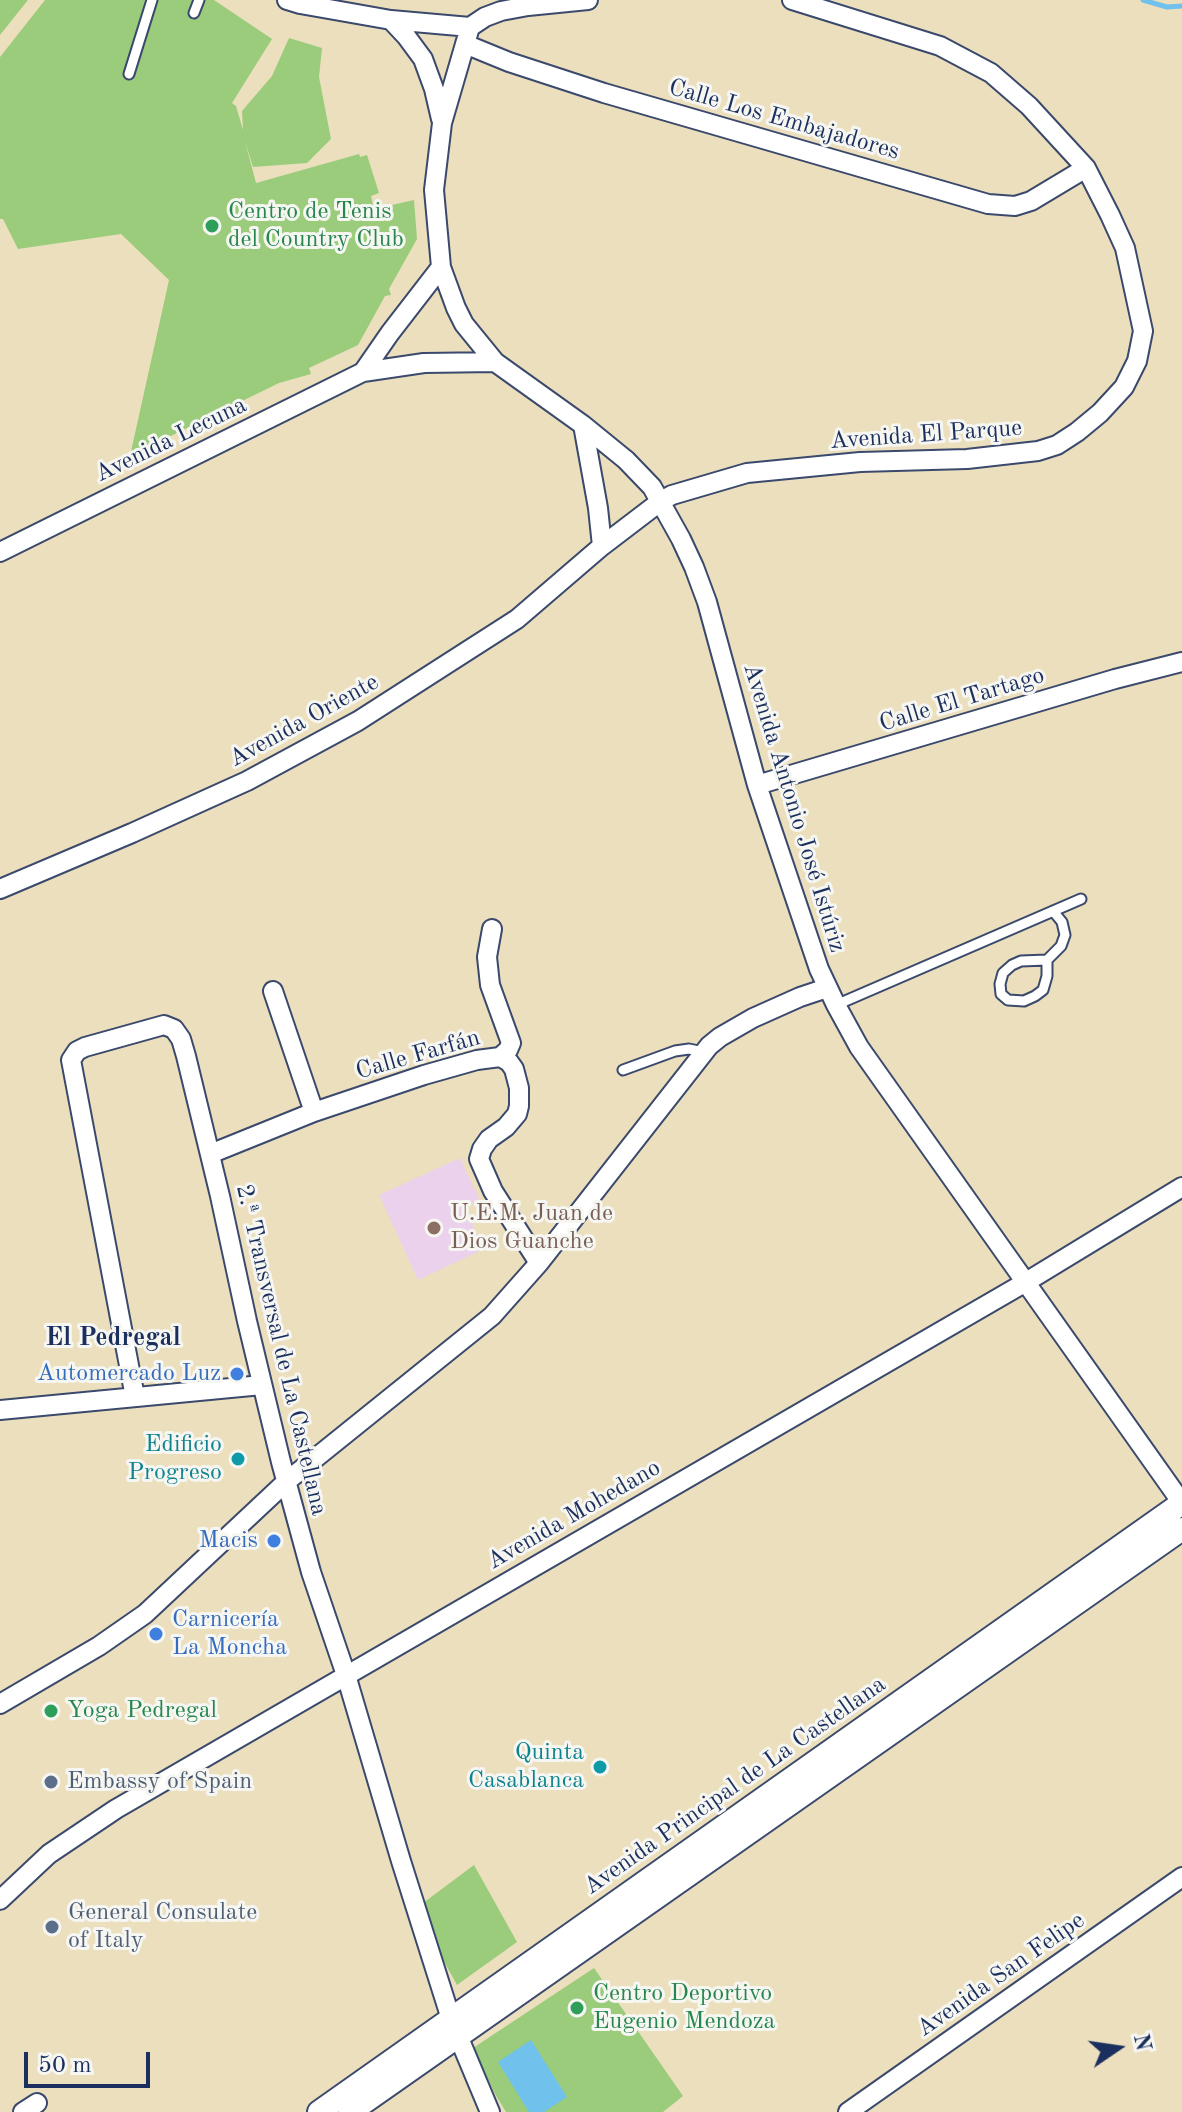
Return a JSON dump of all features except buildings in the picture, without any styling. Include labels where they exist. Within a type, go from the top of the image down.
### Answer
[{"type":"street","points":[[287,0],[467,36],[485,17],[501,11],[588,0]]},
{"type":"street","name":"Avenida El Parque","points":[[661,501],[747,473],[860,462],[1016,455],[1057,445],[1100,413],[1124,387],[1137,361],[1143,331],[1125,248],[1086,168],[1040,116],[991,73],[940,46],[792,0]]},
{"type":"street","name":"Avenida Antonio José Istúriz","points":[[391,20],[423,59],[442,123]]},
{"type":"street","name":"Avenida Antonio José Istúriz","points":[[467,36],[442,123],[434,190],[441,267],[456,308],[464,324],[495,362],[583,425],[643,475],[661,501],[694,567],[707,602],[757,785],[832,996],[859,1047],[1182,1503]]},
{"type":"street","name":"Calle Los Embajadores","points":[[467,36],[509,62],[604,93],[988,204],[1015,206],[1031,201],[1086,168]]},
{"type":"street","name":"Avenida Lecuna","points":[[363,372],[441,267]]},
{"type":"street","name":"Avenida Lecuna","points":[[0,552],[363,372],[424,363],[495,362]]},
{"type":"street","points":[[583,425],[602,546]]},
{"type":"street","name":"Avenida Oriente","points":[[0,889],[247,781],[358,721],[517,619],[602,546],[661,501]]},
{"type":"street","name":"Calle El Tartago","points":[[757,785],[1182,662]]},
{"type":"street","points":[[492,929],[487,957],[490,985],[511,1043],[500,1057]]},
{"type":"street","points":[[273,991],[314,1112]]},
{"type":"street","points":[[0,1704],[99,1646],[145,1614],[287,1481],[492,1316],[539,1263],[704,1052],[720,1037],[800,997],[832,996]]},
{"type":"street","name":"2.ª Transversal de La Castellana","points":[[135,1397],[71,1060],[77,1051],[85,1047],[164,1025],[174,1029],[186,1056],[262,1385],[311,1572],[346,1675],[454,2027],[490,2112]]},
{"type":"street","name":"Calle Farfán","points":[[210,1154],[314,1112],[464,1063],[500,1057],[514,1069],[519,1088],[519,1106],[517,1114],[506,1127],[489,1139],[479,1159],[493,1191],[539,1263]]},
{"type":"street","name":"Avenida Mohedano","points":[[0,1900],[49,1854],[116,1809],[1026,1282],[1182,1187]]},
{"type":"street","points":[[0,1410],[262,1385]]},
{"type":"street","name":"Avenida Principal de La Castellana","points":[[350,2112],[454,2027],[1182,1503]]},
{"type":"street","name":"Avenida Principal de La Castellana","points":[[319,2112],[454,2027],[1182,1529]]},
{"type":"street","name":"Avenida San Felipe","points":[[848,2112],[1182,1877]]},
{"type":"lane","points":[[129,74],[152,0]]},
{"type":"lane","points":[[194,13],[199,0]]},
{"type":"lane","points":[[832,996],[1081,899]]},
{"type":"lane","points":[[1047,960],[1043,990],[1035,996],[1024,1001],[1008,1000],[1001,994],[1003,973],[1012,965],[1021,961],[1047,960],[1061,946],[1065,935],[1062,922],[1053,911]]},
{"type":"lane","points":[[623,1070],[675,1051],[689,1049],[704,1052]]},
{"type":"shaded area","name":"U.E.M. Juan de Dios Guanche","points":[[460,1158],[479,1199],[464,1207],[484,1249],[418,1280],[379,1195]]},
{"type":"green space","points":[[0,0],[28,0],[0,35]]},
{"type":"green space","name":"Centro de Tenis del Country Club","points":[[45,0],[214,0],[272,39],[232,103],[236,106],[243,130],[242,111],[272,76],[289,38],[322,48],[319,77],[331,139],[307,163],[253,167],[245,141],[256,183],[359,154],[360,157],[367,155],[379,193],[371,196],[374,209],[414,200],[417,239],[389,289],[391,295],[385,296],[358,345],[309,368],[311,374],[279,383],[130,456],[169,280],[121,234],[18,249],[3,219],[0,219],[0,57]]},
{"type":"green space","points":[[474,1865],[517,1942],[457,1985],[415,1909]]},
{"type":"green space","name":"Centro Deportivo Eugenio Mendoza","points":[[594,1968],[683,2096],[663,2112],[506,2112],[473,2048]]},
{"type":"water","points":[[531,2040],[567,2097],[544,2112],[529,2112],[498,2062]]},
{"type":"waterway","points":[[1143,0],[1167,7],[1182,6]]},
{"type":"place","name":"Centro de Tenis del Country Club","points":[[212,226]]},
{"type":"place","name":"U.E.M. Juan de Dios Guanche","points":[[434,1228]]},
{"type":"place","name":"Automercado Luz","points":[[237,1374]]},
{"type":"place","name":"Edificio Progreso","points":[[238,1459]]},
{"type":"place","name":"Macis","points":[[274,1541]]},
{"type":"place","name":"Carnicería La Moncha","points":[[156,1634]]},
{"type":"place","name":"Yoga Pedregal","points":[[51,1711]]},
{"type":"place","name":"Quinta Casablanca","points":[[600,1767]]},
{"type":"place","name":"Embassy of Spain","points":[[51,1782]]},
{"type":"place","name":"General Consulate of Italy","points":[[52,1927]]},
{"type":"place","name":"Centro Deportivo Eugenio Mendoza","points":[[577,2008]]},
{"type":"district","name":"El Pedregal","points":[[113,1338]]}]
